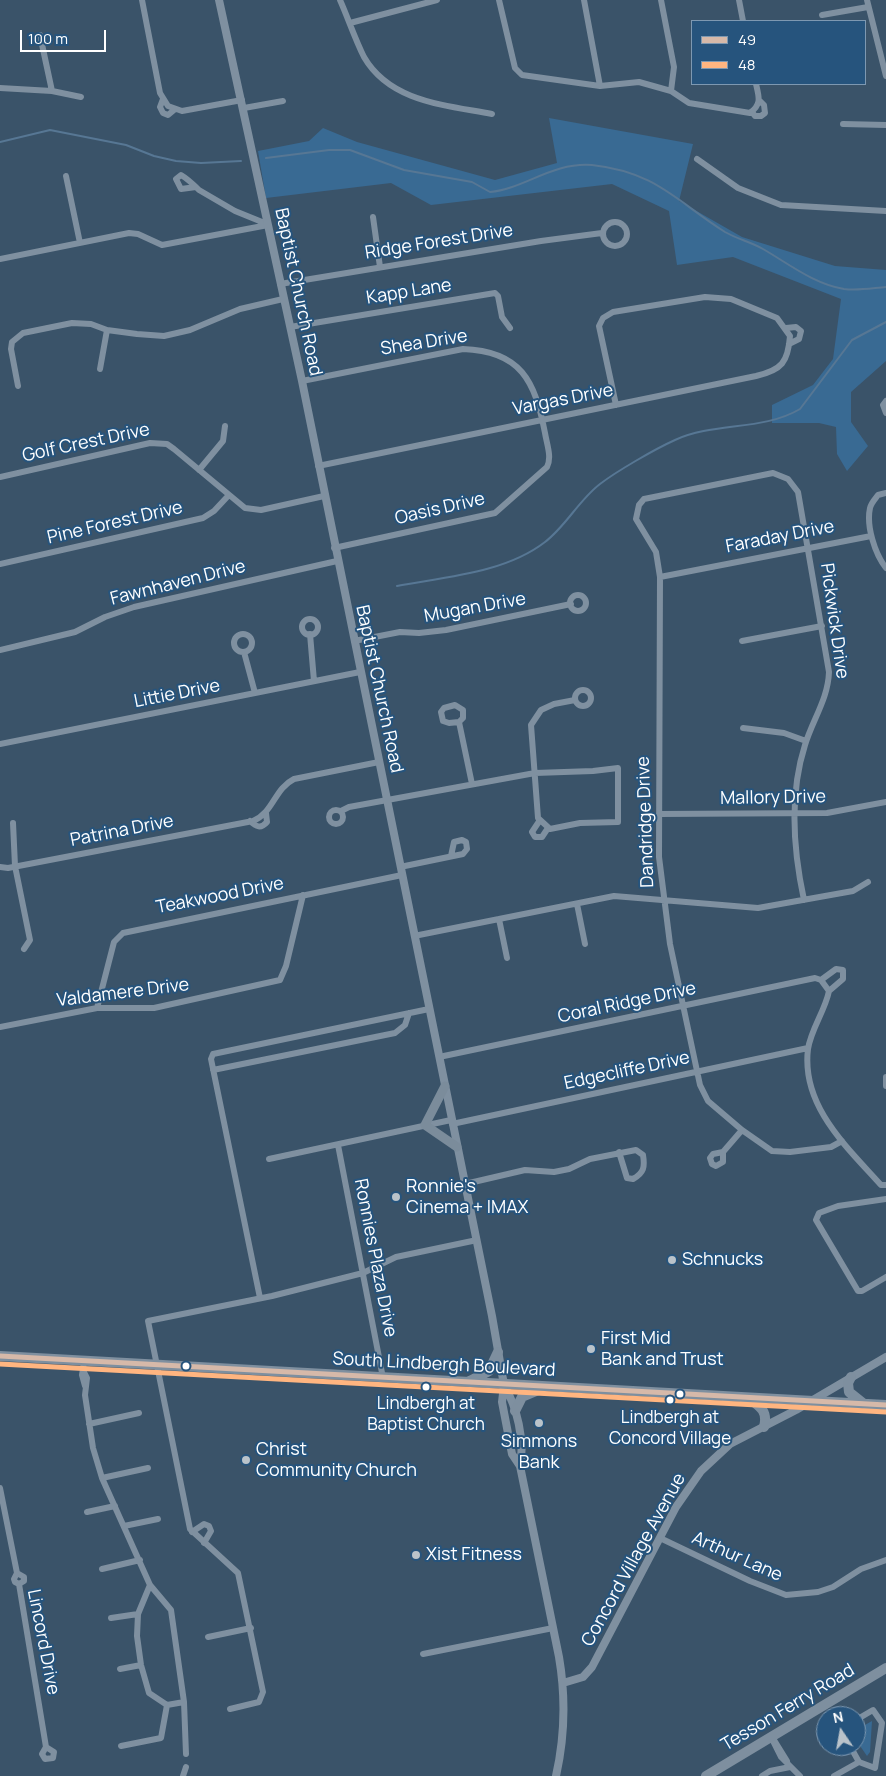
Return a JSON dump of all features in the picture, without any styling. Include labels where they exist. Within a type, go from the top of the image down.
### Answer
[{"type":"main road","points":[[445,1086],[424,1125],[457,1147]]},
{"type":"main road","points":[[467,1383],[488,1372],[498,1352]]},
{"type":"main road","name":"South Lindbergh Boulevard","points":[[0,1356],[84,1367],[156,1365],[886,1405]]},
{"type":"main road","points":[[851,1377],[848,1383],[849,1392],[864,1404]]},
{"type":"main road","points":[[515,1411],[522,1397],[544,1387]]},
{"type":"main road","points":[[750,1398],[764,1411],[766,1420],[764,1427]]},
{"type":"main road","name":"Tesson Ferry Road","points":[[706,1776],[886,1668]]},
{"type":"street","points":[[142,0],[144,17],[163,99],[174,110],[283,101]]},
{"type":"street","name":"Baptist Church Road","points":[[218,0],[243,104],[283,299],[302,381],[334,548],[477,1240],[504,1385],[502,1402],[512,1454],[520,1466],[553,1628],[563,1683],[564,1732],[556,1776]]},
{"type":"street","points":[[340,0],[364,56],[376,74],[394,89],[423,101],[492,114]]},
{"type":"street","points":[[350,23],[437,0]]},
{"type":"street","points":[[499,0],[515,68],[522,75],[600,86],[639,82],[671,91],[689,103],[752,112],[755,116],[761,116],[765,113],[764,105],[759,104],[756,85]]},
{"type":"street","points":[[584,0],[600,86]]},
{"type":"street","points":[[661,0],[674,66],[671,91]]},
{"type":"street","points":[[739,0],[744,20]]},
{"type":"street","points":[[822,15],[868,3],[886,76]]},
{"type":"street","points":[[40,35],[52,91]]},
{"type":"street","points":[[0,88],[52,91],[81,97]]},
{"type":"street","points":[[843,124],[886,125]]},
{"type":"street","points":[[697,159],[738,188],[781,205],[886,211]]},
{"type":"street","points":[[66,176],[80,243]]},
{"type":"street","points":[[196,187],[235,212],[268,225]]},
{"type":"street","points":[[373,217],[380,267]]},
{"type":"street","points":[[0,259],[129,233],[138,234],[162,244],[170,244],[268,225]]},
{"type":"street","name":"Ridge Forest Drive","points":[[280,284],[541,241],[602,233]]},
{"type":"street","name":"Kapp Lane","points":[[290,327],[495,293],[498,296],[502,318],[510,328]]},
{"type":"street","points":[[616,405],[599,326],[603,318],[613,312],[705,297],[731,299],[777,318],[786,328],[796,327],[801,332],[800,339],[789,344]]},
{"type":"street","points":[[18,386],[11,349],[12,342],[23,333],[72,323],[91,324],[107,330],[164,336],[190,330],[240,308],[283,299]]},
{"type":"street","name":"Vargas Drive","points":[[318,466],[773,372],[784,362],[790,336],[786,328]]},
{"type":"street","points":[[100,369],[107,330]]},
{"type":"street","name":"Shea Drive","points":[[302,381],[464,349],[480,349],[499,354],[516,364],[532,385],[543,420]]},
{"type":"street","points":[[886,401],[883,405],[886,412]]},
{"type":"street","name":"Oasis Drive","points":[[334,548],[495,513],[547,467],[550,460],[543,420]]},
{"type":"street","points":[[199,470],[223,441],[225,426]]},
{"type":"street","name":"Golf Crest Drive","points":[[0,477],[150,443],[166,444],[245,508],[260,510],[324,496]]},
{"type":"street","name":"Pickwick Drive","points":[[644,500],[773,474],[788,479],[798,492],[829,672],[828,686],[798,766],[795,814],[797,869],[804,900]]},
{"type":"street","points":[[886,493],[878,494],[870,506],[871,536],[886,568]]},
{"type":"street","name":"Pine Forest Drive","points":[[0,564],[203,518],[214,511],[228,496]]},
{"type":"street","name":"Dandridge Drive","points":[[644,500],[639,505],[636,519],[658,558],[660,576],[659,856],[670,944],[696,1072],[708,1101],[764,1147],[780,1153],[831,1147],[842,1141]]},
{"type":"street","name":"Faraday Drive","points":[[660,576],[808,546],[871,536]]},
{"type":"street","name":"Fawnhaven Drive","points":[[0,650],[75,632],[105,617],[134,607],[337,562]]},
{"type":"street","name":"Mugan Drive","points":[[354,642],[400,632],[419,633],[446,630],[571,604]]},
{"type":"street","points":[[742,641],[822,626]]},
{"type":"street","points":[[310,634],[314,681]]},
{"type":"street","points":[[244,652],[255,693]]},
{"type":"street","name":"Littie Drive","points":[[0,744],[360,672]]},
{"type":"street","points":[[548,828],[540,820],[531,725],[534,717],[548,706],[575,700]]},
{"type":"street","points":[[459,722],[472,784]]},
{"type":"street","points":[[743,728],[784,733],[806,741]]},
{"type":"street","name":"Patrina Drive","points":[[0,867],[16,866],[250,821],[266,813],[283,785],[294,779],[379,762]]},
{"type":"street","points":[[341,811],[349,807],[535,773],[618,768],[618,822],[580,823],[548,828],[542,837],[535,837],[532,832],[540,820]]},
{"type":"street","name":"Mallory Drive","points":[[659,814],[826,813],[886,802]]},
{"type":"street","points":[[13,823],[16,866],[30,940],[24,949]]},
{"type":"street","name":"Teakwood Drive","points":[[97,1008],[114,942],[124,932],[303,895],[401,871],[451,856]]},
{"type":"street","points":[[414,936],[614,896],[758,908],[853,891],[868,882]]},
{"type":"street","name":"Valdamere Drive","points":[[0,1027],[97,1008],[154,1008],[280,980],[286,966],[303,895]]},
{"type":"street","points":[[577,904],[585,944]]},
{"type":"street","points":[[499,919],[507,958]]},
{"type":"street","name":"Coral Ridge Drive","points":[[439,1057],[815,978],[825,986],[808,1048]]},
{"type":"street","points":[[260,1298],[213,1070],[211,1059],[213,1054],[429,1009]]},
{"type":"street","points":[[213,1070],[395,1033],[405,1025],[409,1013]]},
{"type":"street","points":[[808,1048],[813,1097],[821,1112],[842,1141],[881,1185],[886,1185]]},
{"type":"street","name":"Edgecliffe Drive","points":[[452,1122],[808,1048]]},
{"type":"street","points":[[886,1077],[886,1086]]},
{"type":"street","points":[[269,1159],[424,1125],[452,1122]]},
{"type":"street","points":[[723,1152],[742,1130]]},
{"type":"street","name":"Ronnies Plaza Drive","points":[[338,1144],[383,1378]]},
{"type":"street","points":[[465,1184],[524,1170],[554,1172],[619,1152],[636,1150],[644,1155],[645,1166],[641,1175],[633,1179],[627,1178],[619,1152]]},
{"type":"street","points":[[886,1199],[838,1206],[817,1216],[818,1224],[858,1291],[862,1291],[886,1277]]},
{"type":"street","points":[[230,1709],[259,1702],[262,1692],[251,1628],[238,1573],[190,1529],[148,1321],[260,1298],[363,1273],[396,1257],[477,1240]]},
{"type":"street","name":"Concord Village Avenue","points":[[563,1683],[583,1677],[592,1667],[683,1496],[701,1471],[730,1444],[809,1402],[886,1357]]},
{"type":"street","points":[[84,1367],[82,1380],[86,1387],[89,1424],[102,1478],[150,1586],[172,1610],[184,1702],[186,1754]]},
{"type":"street","name":"Baptist Church Road","points":[[504,1385],[512,1399],[515,1411],[523,1452],[520,1466]]},
{"type":"street","points":[[89,1424],[139,1414]]},
{"type":"street","points":[[102,1478],[148,1468]]},
{"type":"street","name":"Lincord Drive","points":[[0,1488],[17,1573],[24,1577],[24,1581],[20,1584],[46,1747]]},
{"type":"street","points":[[87,1512],[115,1506]]},
{"type":"street","points":[[124,1526],[158,1519]]},
{"type":"street","points":[[192,1532],[204,1524],[209,1526],[211,1531],[204,1543]]},
{"type":"street","name":"Arthur Lane","points":[[660,1538],[757,1584],[786,1595],[818,1592],[833,1587],[861,1569],[886,1560]]},
{"type":"street","points":[[102,1569],[140,1560]]},
{"type":"street","points":[[150,1586],[138,1614],[137,1636],[141,1665],[149,1693],[167,1706],[184,1702]]},
{"type":"street","points":[[111,1618],[138,1614]]},
{"type":"street","points":[[208,1637],[251,1628]]},
{"type":"street","points":[[423,1654],[553,1628]]},
{"type":"street","points":[[120,1669],[141,1665]]},
{"type":"street","points":[[120,1746],[161,1738],[167,1706]]},
{"type":"street","points":[[856,1756],[859,1762],[875,1768],[882,1722],[872,1710],[866,1714]]},
{"type":"street","points":[[771,1737],[775,1748],[800,1776]]},
{"type":"street","points":[[834,1776],[859,1762]]},
{"type":"street","points":[[762,1776],[770,1771],[789,1765]]},
{"type":"street","points":[[183,1776],[186,1767]]},
{"type":"shaded area","points":[[549,118],[693,144],[679,201],[742,237],[835,266],[886,270],[886,361],[851,392],[851,422],[868,446],[847,471],[837,454],[836,427],[819,423],[772,423],[772,405],[813,385],[833,359],[841,299],[733,257],[677,265],[669,211],[612,184],[431,205],[391,183],[266,198],[258,151],[309,141],[323,128],[357,142],[495,180],[557,163]]},
{"type":"shaded area","points":[[872,1721],[870,1752],[867,1756],[866,1755],[866,1724]]},
{"type":"waterway","points":[[0,142],[50,130],[126,145],[154,156],[176,161],[201,163],[241,161]]},
{"type":"waterway","points":[[266,158],[329,150],[350,150],[404,170],[472,182],[490,192],[515,186],[551,171],[578,165],[592,165],[614,169],[649,181],[725,232],[758,247],[822,283],[849,290],[886,287]]},
{"type":"waterway","points":[[397,586],[474,572],[512,561],[553,536],[592,490],[657,449],[690,434],[770,421],[800,409],[852,340],[886,322]]},
{"type":"transit line","name":"49","points":[[0,1356],[886,1405]]},
{"type":"transit line","name":"48","points":[[0,1364],[886,1412]]},
{"type":"place","name":"Ronnie's Cinema + IMAX","points":[[396,1197]]},
{"type":"place","name":"Schnucks","points":[[672,1260]]},
{"type":"place","name":"First Mid Bank and Trust","points":[[591,1349]]},
{"type":"place","name":"Lindbergh at Baptist Church","points":[[426,1387]]},
{"type":"place","name":"Lindbergh at Concord Village","points":[[670,1400]]},
{"type":"place","name":"Simmons Bank","points":[[539,1423]]},
{"type":"place","name":"Christ Community Church","points":[[246,1460]]},
{"type":"place","name":"Xist Fitness","points":[[416,1555]]}]
